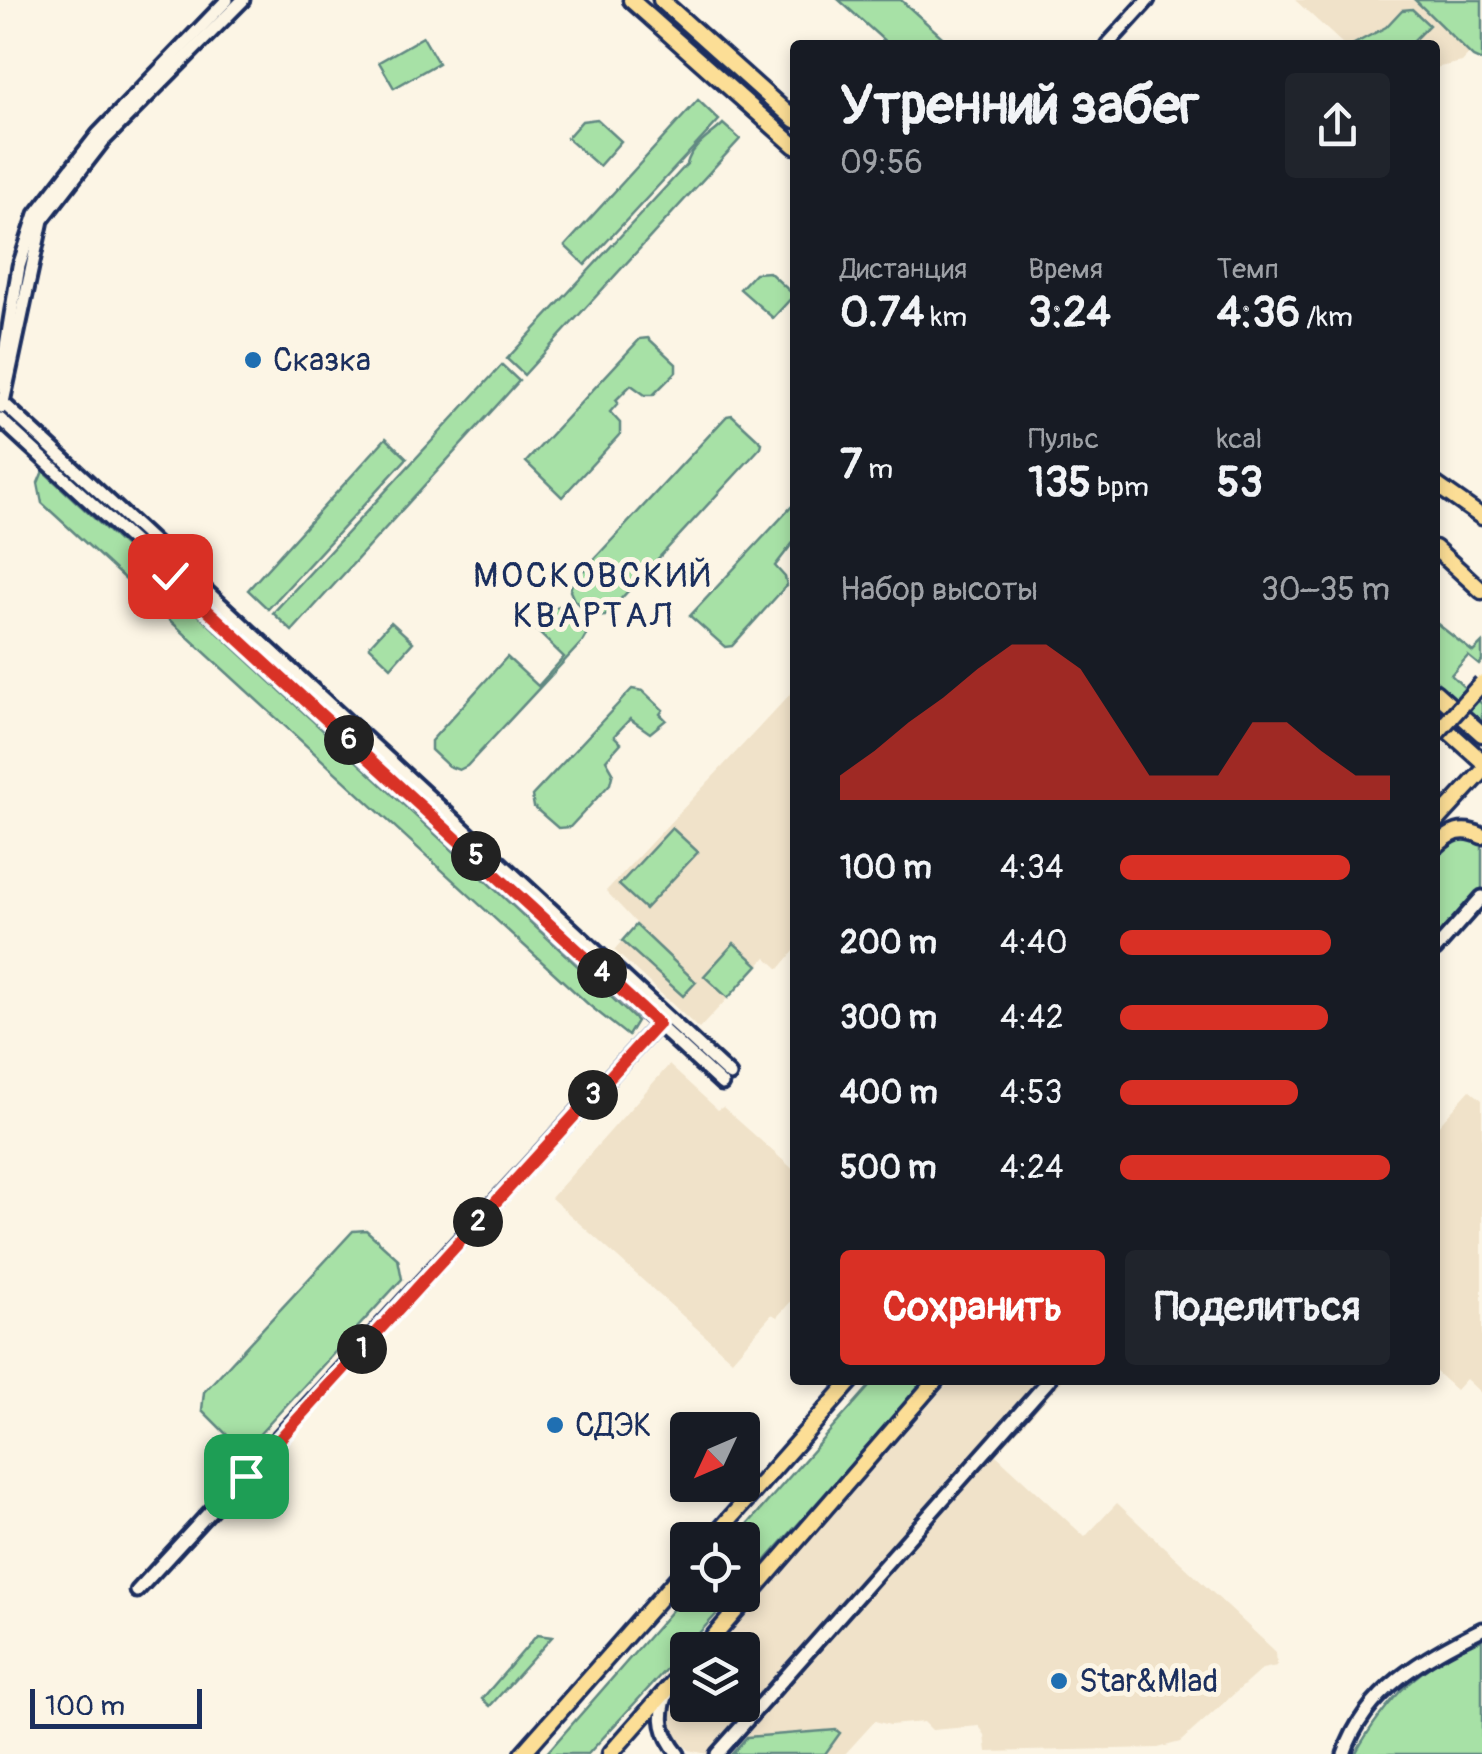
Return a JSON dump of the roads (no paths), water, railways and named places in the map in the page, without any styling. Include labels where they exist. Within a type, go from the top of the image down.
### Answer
[{"type":"main road","points":[[631,0],[790,142]]},
{"type":"main road","points":[[661,0],[790,115]]},
{"type":"main road","points":[[679,42],[692,28]]},
{"type":"main road","points":[[740,97],[754,83]]},
{"type":"main road","points":[[1440,488],[1482,517]]},
{"type":"main road","points":[[1440,553],[1482,592]]},
{"type":"main road","points":[[1440,730],[1482,684]]},
{"type":"main road","points":[[1440,696],[1482,734]]},
{"type":"main road","points":[[1440,723],[1482,761]]},
{"type":"main road","points":[[1440,819],[1482,772]]},
{"type":"main road","points":[[1440,843],[1458,830],[1482,836]]},
{"type":"main road","points":[[727,1522],[848,1385]]},
{"type":"main road","points":[[718,1632],[932,1385]]},
{"type":"main road","points":[[522,1754],[670,1586]]},
{"type":"main road","points":[[610,1754],[670,1687]]},
{"type":"street","points":[[0,383],[19,266],[36,214],[98,134],[226,4],[243,0]]},
{"type":"street","points":[[1112,40],[1148,0]]},
{"type":"street","points":[[1,409],[42,220],[104,140],[226,4]]},
{"type":"street","points":[[1,409],[510,868],[726,1080],[658,1024],[1,409]]},
{"type":"street","points":[[1440,944],[1482,897]]},
{"type":"street","points":[[137,1591],[658,1024]]},
{"type":"street","points":[[717,1754],[1045,1385]]},
{"type":"street","points":[[1344,1754],[1364,1713],[1391,1683],[1439,1650],[1482,1629]]},
{"type":"street","points":[[670,1689],[661,1720],[666,1738],[678,1754]]},
{"type":"place","name":"Сказка","points":[[253,360]]},
{"type":"place","name":"СДЭК","points":[[555,1425]]},
{"type":"place","name":"Star&Mlad","points":[[1059,1681]]},
{"type":"district","name":"МОСКОВСКИЙ КВАРТАЛ","points":[[593,595]]}]
